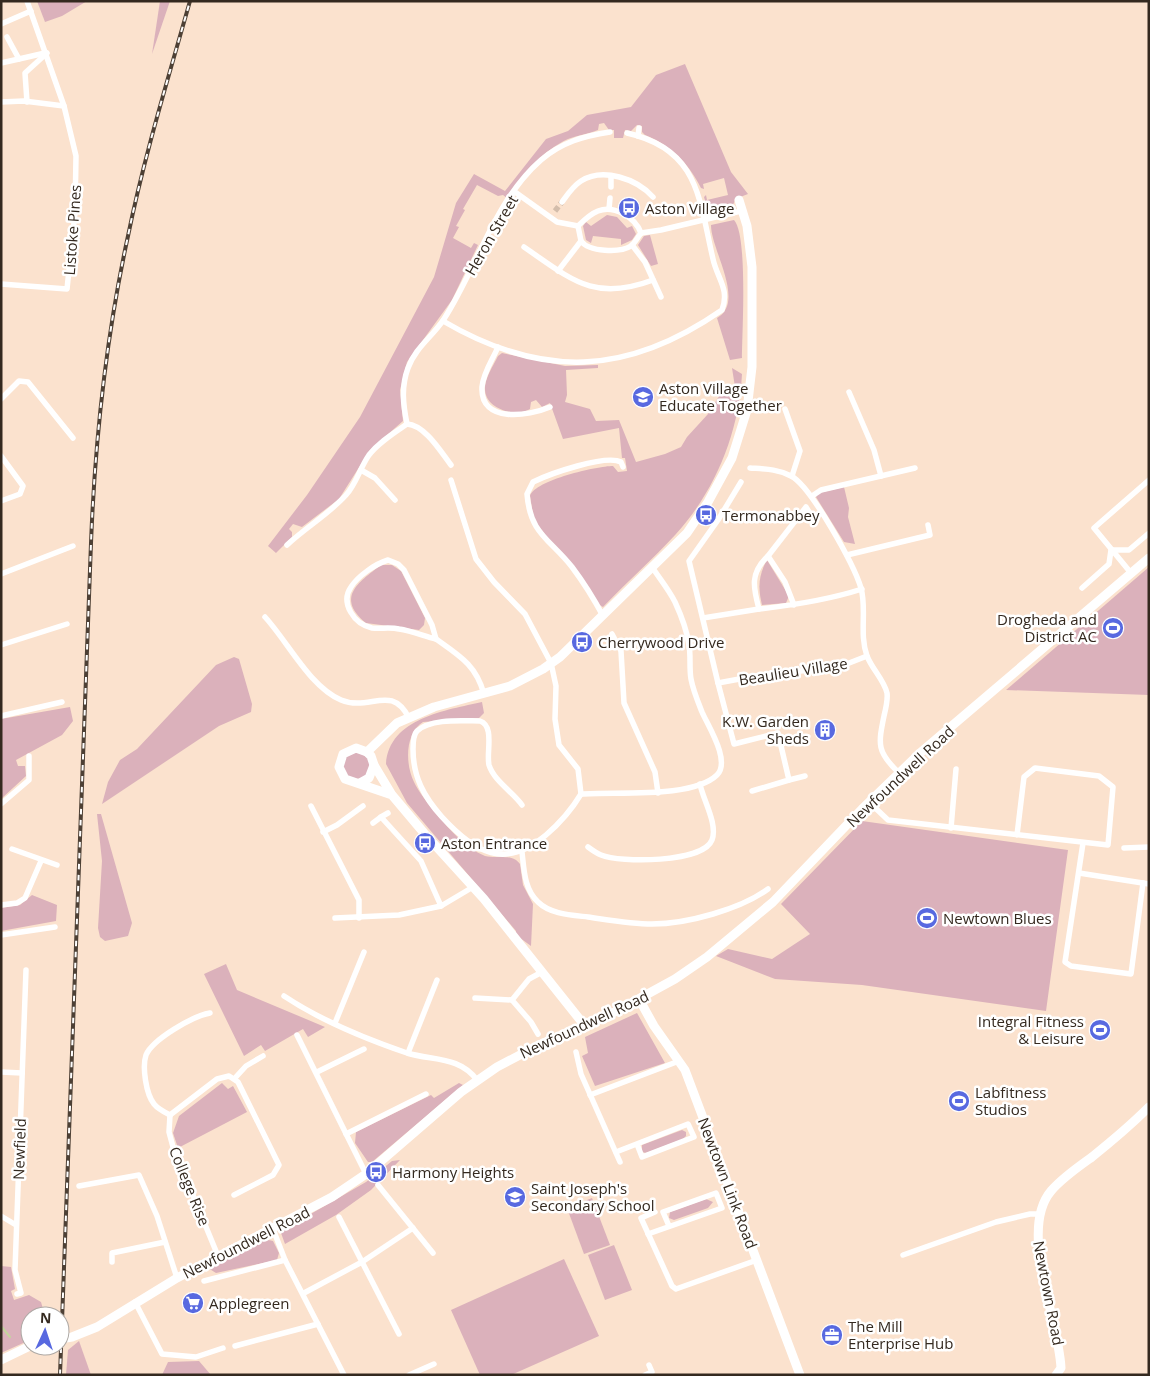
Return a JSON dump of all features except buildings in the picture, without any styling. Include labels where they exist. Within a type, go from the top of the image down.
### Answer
[{"type":"street","name":"Listoke Pines","points":[[1,284],[67,289],[75,213],[76,156],[64,106],[47,53],[27,1]]},
{"type":"street","points":[[1,24],[31,11]]},
{"type":"street","points":[[6,37],[19,59]]},
{"type":"street","points":[[1,63],[47,53]]},
{"type":"street","points":[[27,102],[25,73],[47,53]]},
{"type":"street","points":[[1,102],[27,102],[64,106]]},
{"type":"street","points":[[602,125],[603,134]]},
{"type":"street","points":[[638,136],[639,128]]},
{"type":"street","name":"Heron Street","points":[[407,424],[403,398],[404,379],[409,366],[420,347],[443,321],[498,218],[515,192],[539,162],[558,148],[572,140],[610,132]]},
{"type":"street","points":[[443,321],[474,338],[522,355],[559,362],[590,363],[612,360],[673,337],[722,310],[725,302],[725,286],[714,261],[706,220],[697,188],[681,163],[658,144],[627,133]]},
{"type":"street","points":[[562,202],[580,181],[602,175],[639,184],[653,196]]},
{"type":"street","points":[[610,187],[611,176]]},
{"type":"street","points":[[515,192],[553,214],[563,224],[578,226],[594,213],[609,209],[631,219],[641,233]]},
{"type":"street","points":[[609,209],[610,198]]},
{"type":"street","points":[[367,752],[397,723],[434,707],[510,686],[551,663],[572,647],[687,533],[708,502],[732,458],[743,426],[752,366],[752,267],[747,226],[739,200]]},
{"type":"street","points":[[578,226],[581,241],[584,244],[593,248],[625,249],[632,245],[641,233],[741,211]]},
{"type":"street","points":[[558,271],[581,241]]},
{"type":"street","points":[[632,245],[661,297]]},
{"type":"street","points":[[524,247],[558,271],[582,284],[612,290],[626,289],[653,280]]},
{"type":"street","points":[[498,347],[483,382],[483,396],[487,403],[493,409],[510,416],[536,413],[550,407]]},
{"type":"street","points":[[1,399],[19,382],[28,382],[73,438]]},
{"type":"street","points":[[849,392],[874,450],[880,476]]},
{"type":"street","points":[[750,468],[770,469],[792,476],[800,451],[784,409]]},
{"type":"street","points":[[287,545],[300,532],[337,504],[348,492],[377,446],[407,424],[413,424],[427,436],[451,465]]},
{"type":"street","points":[[1,456],[23,486],[20,494],[1,501]]},
{"type":"street","points":[[603,616],[588,589],[571,566],[534,524],[527,494],[533,482],[570,469],[611,460],[621,462],[622,467]]},
{"type":"street","points":[[812,496],[821,490],[916,468]]},
{"type":"street","points":[[361,470],[375,478],[395,500]]},
{"type":"street","name":"Beaulieu Village","points":[[792,476],[812,496],[847,555],[862,589],[863,625],[867,656],[886,691],[886,708],[880,742],[881,752],[884,758],[899,773]]},
{"type":"street","points":[[451,480],[476,559],[494,582],[525,614],[551,663],[556,686],[555,719],[559,745],[578,769],[580,794],[553,829],[522,852],[500,854],[483,850],[464,839],[433,807],[418,782],[413,752],[415,733],[424,726],[434,723],[484,722],[488,731],[488,760],[492,772],[522,805]]},
{"type":"street","points":[[1131,573],[1094,528],[1149,480]]},
{"type":"street","name":"Beaulieu Village","points":[[741,482],[718,520],[689,561],[734,744],[778,733],[789,780]]},
{"type":"street","points":[[759,609],[754,591],[754,579],[759,565],[806,507],[811,515]]},
{"type":"street","points":[[847,555],[930,535],[928,525]]},
{"type":"street","points":[[1111,550],[1129,550],[1149,532]]},
{"type":"street","points":[[1,574],[73,546]]},
{"type":"street","points":[[1082,588],[1109,564],[1111,550]]},
{"type":"street","points":[[768,556],[785,582],[794,606]]},
{"type":"street","name":"Newfoundwell Road","points":[[70,1337],[97,1327],[177,1278],[332,1197],[366,1174],[477,1080],[537,1046],[585,1026],[639,999],[674,979],[737,934],[773,902],[899,773],[1149,558]]},
{"type":"street","points":[[436,639],[432,625],[398,564],[388,560],[381,562],[357,580],[350,588],[346,601],[354,617],[361,623],[372,628],[399,629],[436,639],[469,664],[480,678],[484,694]]},
{"type":"street","points":[[580,794],[627,791],[658,794],[700,784],[720,772],[722,766],[720,753],[693,686],[689,644],[681,618],[671,596],[652,567]]},
{"type":"street","points":[[703,618],[759,609],[794,606],[862,589]]},
{"type":"street","points":[[265,617],[328,693],[350,703],[390,700],[398,702],[409,718]]},
{"type":"street","points":[[1,645],[67,624]]},
{"type":"street","points":[[612,634],[621,651],[624,703],[655,772],[658,794]]},
{"type":"street","name":"Beaulieu Village","points":[[718,683],[761,675],[839,667],[867,656]]},
{"type":"street","points":[[1,716],[62,702]]},
{"type":"street","points":[[392,795],[360,783],[352,783],[345,779],[339,767],[340,760],[350,750],[356,748],[367,752],[392,795],[473,887],[585,1026]]},
{"type":"street","points":[[1,804],[29,780],[29,756]]},
{"type":"street","points":[[360,783],[369,778],[374,765]]},
{"type":"street","points":[[869,802],[888,820],[950,828],[1108,845],[1113,787],[1108,781],[1099,776],[1034,768],[1024,777],[1017,835]]},
{"type":"street","points":[[950,828],[956,769]]},
{"type":"street","points":[[752,791],[805,776]]},
{"type":"street","points":[[588,847],[601,855],[612,858],[651,861],[704,850],[711,842],[713,828],[700,784]]},
{"type":"street","points":[[311,806],[359,900],[359,918]]},
{"type":"street","points":[[323,832],[337,825],[363,806]]},
{"type":"street","points":[[373,823],[388,812]]},
{"type":"street","points":[[381,817],[421,861],[441,906]]},
{"type":"street","points":[[1078,874],[1146,883],[1131,974],[1071,966],[1065,962],[1078,874],[1083,843]]},
{"type":"street","points":[[1124,848],[1149,847]]},
{"type":"street","points":[[12,849],[57,865]]},
{"type":"street","points":[[522,852],[528,888],[536,901],[549,910],[638,924],[668,923],[740,904],[768,888]]},
{"type":"street","points":[[1,905],[17,903],[25,898],[41,860]]},
{"type":"street","points":[[335,918],[399,915],[441,906],[473,887]]},
{"type":"street","points":[[1,935],[54,927]]},
{"type":"street","points":[[335,1023],[364,952]]},
{"type":"street","name":"Newfield","points":[[17,1294],[21,1293],[15,1270],[26,970]]},
{"type":"street","points":[[512,1000],[529,979],[542,972]]},
{"type":"street","points":[[408,1053],[437,980]]},
{"type":"street","points":[[284,996],[309,1013],[408,1053],[460,1064],[469,1070],[477,1080]]},
{"type":"street","points":[[474,998],[512,1000],[531,1022],[538,1034]]},
{"type":"street","name":"Newtown Link Road","points":[[639,999],[654,1026],[679,1061],[697,1101],[800,1375]]},
{"type":"street","points":[[210,1013],[187,1021],[159,1042],[146,1056],[145,1064],[150,1095],[154,1103],[170,1115],[217,1079],[224,1076],[235,1078]]},
{"type":"street","points":[[297,1036],[317,1072],[366,1174]]},
{"type":"street","points":[[317,1072],[364,1049]]},
{"type":"street","points":[[576,1052],[581,1074],[620,1162]]},
{"type":"street","points":[[235,1078],[246,1066],[263,1056]]},
{"type":"street","points":[[590,1095],[679,1061]]},
{"type":"street","points":[[1,1072],[22,1073]]},
{"type":"street","points":[[234,1195],[273,1175],[279,1165],[235,1078]]},
{"type":"street","points":[[346,1134],[426,1094]]},
{"type":"street","name":"Newtown Road","points":[[1056,1375],[1062,1368],[1060,1349],[1039,1254],[1037,1231],[1044,1202],[1051,1190],[1113,1140],[1149,1107]]},
{"type":"street","name":"College Rise","points":[[170,1115],[169,1132],[175,1155],[218,1256]]},
{"type":"street","points":[[616,1152],[636,1144],[688,1124],[694,1137],[642,1157],[636,1144]]},
{"type":"street","points":[[79,1186],[138,1175],[157,1216],[177,1278]]},
{"type":"street","points":[[378,1185],[433,1253]]},
{"type":"street","points":[[648,1234],[722,1208],[716,1193],[663,1212],[669,1226]]},
{"type":"street","points":[[655,1212],[641,1218],[672,1286],[676,1289],[757,1260]]},
{"type":"street","points":[[903,1255],[996,1222],[1030,1214],[1040,1214]]},
{"type":"street","points":[[1,1216],[16,1225]]},
{"type":"street","points":[[338,1217],[399,1334]]},
{"type":"street","points":[[304,1293],[362,1262],[413,1228]]},
{"type":"street","points":[[273,1229],[285,1260],[304,1293],[344,1375]]},
{"type":"street","points":[[112,1262],[112,1253],[165,1242]]},
{"type":"street","points":[[204,1281],[285,1260]]},
{"type":"street","points":[[135,1302],[162,1354],[196,1357],[223,1348]]},
{"type":"street","points":[[235,1346],[318,1324]]},
{"type":"street","points":[[1,1360],[20,1351]]},
{"type":"street","points":[[409,1375],[434,1364]]},
{"type":"street","points":[[645,1375],[652,1372],[649,1365]]},
{"type":"shaded area","points":[[37,1],[87,1],[62,16],[45,22]]},
{"type":"shaded area","points":[[160,1],[170,1],[152,54]]},
{"type":"shaded area","points":[[685,64],[731,172],[748,194],[735,199],[732,206],[725,211],[708,211],[704,197],[706,195],[707,200],[728,195],[724,178],[703,184],[704,189],[701,188],[685,163],[663,144],[645,135],[642,132],[642,126],[637,125],[631,131],[625,130],[623,138],[614,138],[614,130],[609,130],[604,123],[599,124],[598,130],[568,139],[550,150],[526,172],[507,198],[503,195],[498,196],[477,185],[463,209],[465,210],[456,226],[459,227],[453,238],[471,248],[474,243],[478,245],[452,300],[407,362],[400,390],[403,421],[370,450],[339,499],[302,527],[293,524],[289,529],[292,532],[292,537],[276,553],[268,546],[307,495],[360,417],[434,277],[456,203],[474,174],[505,191],[546,139],[568,131],[587,115],[631,107],[656,75]]},
{"type":"shaded area","points":[[607,215],[617,217],[627,228],[632,226],[636,234],[632,240],[621,245],[621,239],[593,236],[591,243],[586,240],[583,226],[586,222],[591,226]]},
{"type":"shaded area","points":[[734,220],[738,229],[743,264],[742,358],[730,360],[717,318],[725,310],[728,300],[728,288],[712,236],[711,225]]},
{"type":"shaded area","points":[[650,235],[658,264],[651,266],[638,245],[644,236]]},
{"type":"shaded area","points":[[502,353],[565,366],[598,365],[598,368],[566,370],[567,395],[565,402],[590,409],[596,421],[619,420],[636,462],[665,454],[681,447],[687,437],[708,414],[723,390],[735,387],[732,368],[742,374],[740,396],[730,439],[714,479],[703,499],[676,534],[603,607],[598,604],[534,520],[530,496],[534,490],[554,479],[581,471],[613,466],[618,472],[627,471],[625,458],[622,458],[619,428],[563,439],[550,403],[542,407],[536,400],[531,402],[530,409],[524,412],[510,412],[496,407],[487,397],[485,386],[491,369],[498,356]]},
{"type":"shaded area","points":[[844,487],[849,508],[848,517],[855,544],[844,542],[816,497],[819,493]]},
{"type":"shaded area","points":[[767,560],[789,596],[786,603],[762,605],[760,582]]},
{"type":"shaded area","points":[[381,565],[392,565],[401,571],[425,618],[424,625],[419,630],[366,623],[352,606],[351,598],[353,591],[364,578]]},
{"type":"shaded area","name":"Drogheda and District AC","points":[[1149,567],[1149,695],[1006,690]]},
{"type":"shaded area","points":[[234,657],[239,659],[252,704],[251,712],[219,726],[102,804],[108,782],[120,760],[137,749],[216,665]]},
{"type":"shaded area","points":[[482,702],[484,713],[479,718],[423,722],[417,727],[408,749],[409,767],[414,782],[431,808],[465,843],[485,856],[509,857],[520,864],[523,885],[533,904],[531,946],[516,935],[516,931],[407,803],[386,764],[390,748],[397,736],[408,726],[437,713]]},
{"type":"shaded area","points":[[70,707],[73,721],[62,735],[16,760],[18,766],[25,766],[26,776],[1,799],[1,719]]},
{"type":"shaded area","points":[[356,751],[366,755],[370,765],[366,775],[356,779],[346,775],[342,765],[346,755]]},
{"type":"shaded area","points":[[97,814],[101,814],[132,923],[128,936],[105,941],[100,937],[98,928],[102,861]]},
{"type":"shaded area","name":"Newtown Blues","points":[[862,821],[1068,850],[1046,1011],[862,985],[775,979],[716,956],[728,949],[772,959],[810,934],[781,904]]},
{"type":"shaded area","points":[[32,895],[57,905],[56,921],[1,931],[1,908],[20,905]]},
{"type":"shaded area","points":[[226,964],[237,990],[325,1027],[308,1037],[303,1029],[265,1051],[261,1045],[244,1056],[204,974]]},
{"type":"shaded area","points":[[637,1013],[665,1063],[595,1086],[582,1056],[588,1053],[585,1037]]},
{"type":"shaded area","points":[[222,1083],[228,1089],[233,1086],[247,1112],[178,1148],[173,1133],[179,1116]]},
{"type":"shaded area","points":[[459,1083],[463,1085],[372,1162],[368,1162],[355,1143],[356,1132],[431,1095],[434,1098]]},
{"type":"shaded area","points":[[682,1130],[686,1132],[686,1136],[683,1139],[646,1153],[642,1152],[642,1145]]},
{"type":"shaded area","points":[[400,1160],[371,1190],[336,1215],[285,1244],[281,1233],[283,1230],[366,1182],[392,1161]]},
{"type":"shaded area","points":[[592,1198],[610,1245],[584,1254],[567,1208]]},
{"type":"shaded area","points":[[706,1199],[713,1202],[708,1208],[674,1220],[669,1218],[670,1212]]},
{"type":"shaded area","points":[[264,1239],[273,1241],[279,1253],[277,1260],[216,1273],[208,1268]]},
{"type":"shaded area","points":[[614,1245],[632,1290],[605,1300],[588,1255]]},
{"type":"shaded area","points":[[564,1259],[599,1336],[511,1375],[480,1375],[451,1310]]},
{"type":"shaded area","points":[[1,1266],[11,1267],[15,1289],[11,1291],[14,1300],[29,1295],[41,1302],[42,1306],[20,1306],[20,1344],[1,1353]]},
{"type":"shaded area","points":[[79,1341],[91,1375],[66,1375],[70,1348]]},
{"type":"shaded area","points":[[199,1361],[211,1375],[162,1375],[168,1362]]},
{"type":"waterway","points":[[1,1326],[10,1337]]},
{"type":"tunnel","points":[[555,211],[562,202]]},
{"type":"railway","points":[[60,1375],[95,466],[108,350],[120,274],[149,147],[190,1]]},
{"type":"place","name":"Aston Village","points":[[629,208]]},
{"type":"place","name":"Aston Village Educate Together","points":[[643,397]]},
{"type":"place","name":"Termonabbey","points":[[706,515]]},
{"type":"place","name":"Drogheda and District AC","points":[[1113,628]]},
{"type":"place","name":"Cherrywood Drive","points":[[582,642]]},
{"type":"place","name":"K.W. Garden Sheds","points":[[825,730]]},
{"type":"place","name":"Aston Entrance","points":[[425,843]]},
{"type":"place","name":"Newtown Blues","points":[[927,918]]},
{"type":"place","name":"Integral Fitness & Leisure","points":[[1100,1030]]},
{"type":"place","name":"Labfitness Studios","points":[[959,1101]]},
{"type":"place","name":"Harmony Heights","points":[[376,1172]]},
{"type":"place","name":"Saint Joseph's Secondary School","points":[[515,1197]]},
{"type":"place","name":"Applegreen","points":[[193,1303]]},
{"type":"place","name":"The Mill Enterprise Hub","points":[[832,1335]]}]
